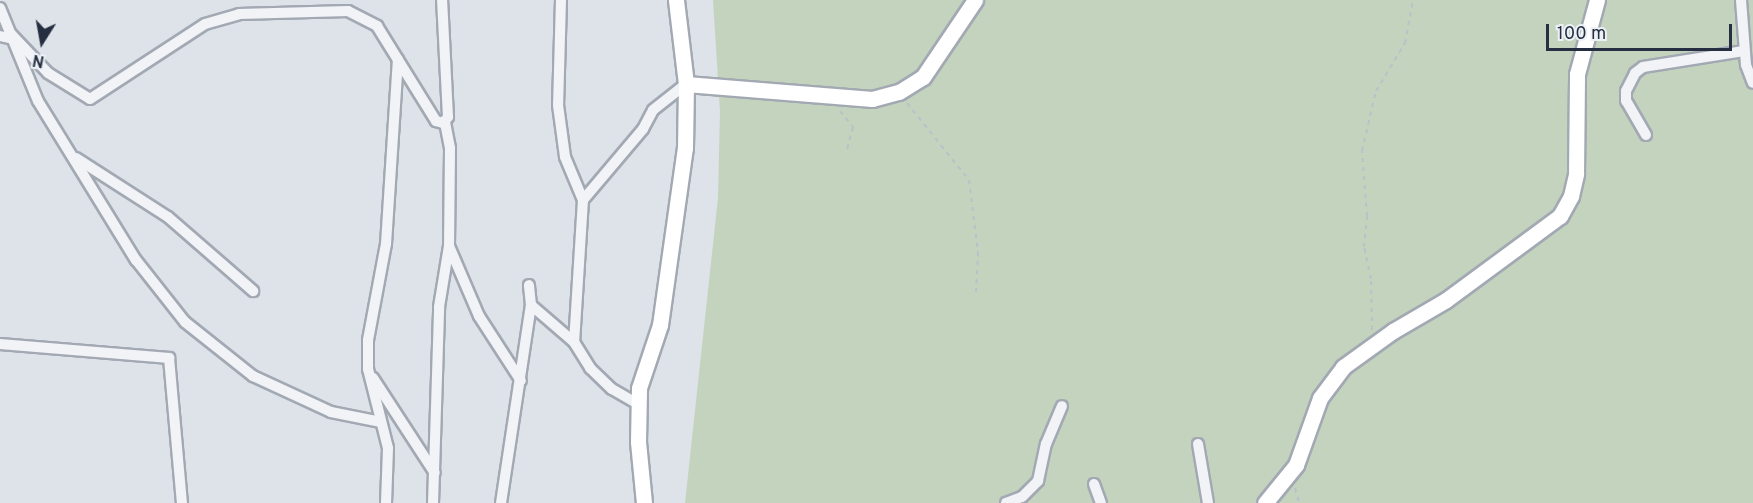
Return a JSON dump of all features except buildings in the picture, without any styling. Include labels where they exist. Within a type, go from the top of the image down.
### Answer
[{"type":"street","points":[[433,503],[439,307],[448,246],[450,148],[445,122],[448,117],[442,0]]},
{"type":"street","points":[[561,0],[558,105],[565,157],[583,200],[574,342]]},
{"type":"street","points":[[644,503],[638,442],[639,388],[662,314],[685,148],[686,84],[676,0]]},
{"type":"street","points":[[583,200],[643,129],[653,110],[686,84],[872,99],[899,92],[923,77],[975,0]]},
{"type":"street","points":[[1265,503],[1296,465],[1320,398],[1343,367],[1456,293],[1560,216],[1571,196],[1576,174],[1577,74],[1597,0]]},
{"type":"street","points":[[1741,0],[1744,51],[1753,83]]},
{"type":"street","points":[[0,8],[8,36],[38,101],[136,260],[185,322],[253,376],[331,412],[381,422]]},
{"type":"street","points":[[8,36],[48,73],[90,99],[205,24],[239,14],[348,11],[377,26],[436,122],[445,122]]},
{"type":"street","points":[[1647,135],[1626,101],[1629,81],[1635,73],[1643,67],[1744,51]]},
{"type":"street","points":[[385,502],[388,448],[368,369],[368,340],[386,244],[398,59]]},
{"type":"street","points":[[73,157],[168,217],[253,291]]},
{"type":"street","points":[[448,246],[480,316],[521,381]]},
{"type":"street","points":[[501,503],[531,305],[529,285]]},
{"type":"street","points":[[531,305],[574,342],[597,375],[638,404]]},
{"type":"street","points":[[0,344],[169,358],[182,503]]},
{"type":"street","points":[[368,369],[435,474]]},
{"type":"street","points":[[1006,503],[1022,497],[1038,481],[1046,444],[1062,406]]},
{"type":"street","points":[[1198,444],[1208,503]]},
{"type":"street","points":[[1094,484],[1101,503]]},
{"type":"path","points":[[1372,346],[1362,151],[1376,91],[1405,43],[1413,0]]},
{"type":"path","points":[[899,92],[969,180],[978,252],[976,292]]},
{"type":"path","points":[[825,97],[852,124],[847,150]]},
{"type":"green space","points":[[713,0],[1753,0],[1753,503],[685,503],[718,198],[720,111]]}]
